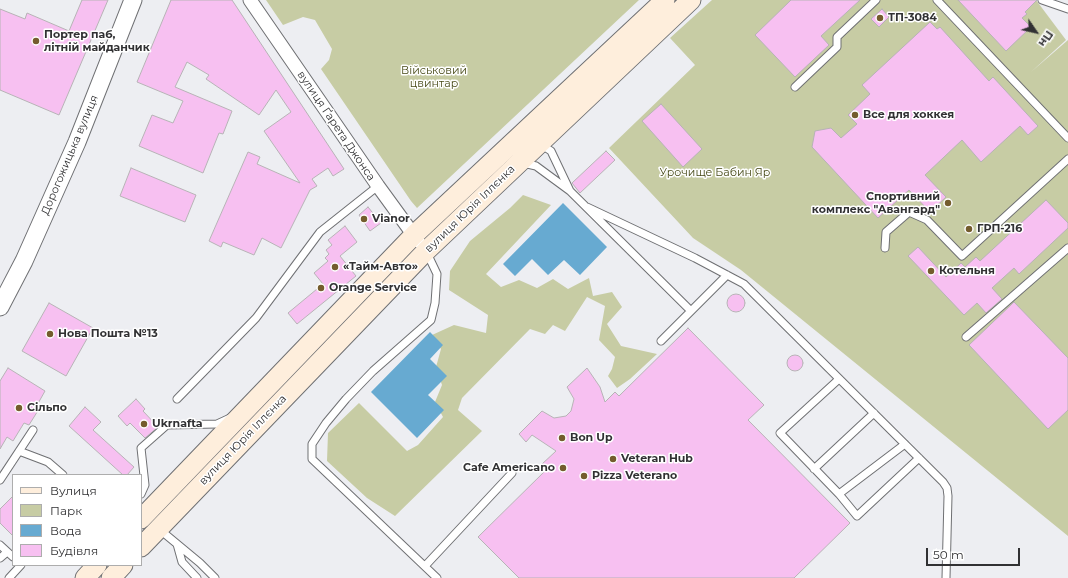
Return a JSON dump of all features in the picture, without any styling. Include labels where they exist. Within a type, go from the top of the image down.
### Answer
[{"type":"main road","name":"вулиця Юрія Іллєнка","points":[[142,519],[414,235],[665,0]]},
{"type":"main road","name":"вулиця Юрія Іллєнка","points":[[142,545],[426,251],[691,0]]},
{"type":"main road","points":[[85,578],[96,566]]},
{"type":"main road","points":[[111,578],[122,566]]},
{"type":"street","name":"Дорогожицька вулиця","points":[[1,303],[24,261],[77,142],[132,0]]},
{"type":"street","name":"вулиця Ґарета Джонса","points":[[250,0],[378,186],[426,251]]},
{"type":"lane","points":[[795,87],[837,47],[837,37],[876,0]]},
{"type":"lane","points":[[937,0],[1068,138]]},
{"type":"lane","points":[[1042,0],[1068,9]]},
{"type":"lane","points":[[538,144],[551,151],[570,191]]},
{"type":"lane","points":[[885,248],[886,232],[909,212],[927,220],[962,256],[1068,159]]},
{"type":"lane","points":[[519,163],[536,166],[570,191],[690,311]]},
{"type":"lane","points":[[178,399],[256,318],[320,232],[378,186]]},
{"type":"lane","points":[[587,207],[694,258],[744,284],[919,458],[947,488],[946,578]]},
{"type":"lane","points":[[966,337],[1068,248]]},
{"type":"lane","points":[[426,251],[437,274],[435,303],[431,320],[393,352],[346,399],[326,423],[312,444],[312,459],[437,578]]},
{"type":"lane","points":[[660,341],[727,275]]},
{"type":"lane","points":[[839,379],[780,433],[839,494],[857,516],[919,458]]},
{"type":"lane","points":[[142,492],[145,485],[141,448],[167,425],[217,424],[245,411]]},
{"type":"lane","points":[[814,469],[874,413]]},
{"type":"lane","points":[[0,480],[33,430]]},
{"type":"lane","points":[[839,494],[904,444]]},
{"type":"lane","points":[[19,451],[48,462],[62,474]]},
{"type":"lane","points":[[425,566],[512,474]]},
{"type":"lane","points":[[158,528],[200,563],[215,578]]},
{"type":"lane","points":[[177,544],[182,562],[197,578]]},
{"type":"lane","points":[[0,545],[12,556]]},
{"type":"lane","points":[[0,558],[7,552]]},
{"type":"lane","points":[[9,578],[20,566]]},
{"type":"green space","name":"Військовий цвинтар","points":[[266,0],[639,0],[417,208],[321,69],[329,60],[332,49],[315,20],[303,17],[283,25]]},
{"type":"green space","name":"Спортивний комплекс \"Авангард\"","points":[[712,0],[1036,0],[1066,40],[1031,72],[1068,40],[1068,536],[741,270],[693,238],[609,148],[695,65],[670,38]]},
{"type":"green space","points":[[523,195],[551,205],[486,274],[501,287],[519,280],[537,288],[553,279],[568,289],[589,278],[593,296],[612,292],[622,307],[607,324],[621,346],[657,354],[630,379],[617,388],[608,376],[612,369],[615,357],[599,340],[605,306],[587,297],[565,331],[553,325],[545,334],[530,329],[462,398],[458,410],[482,431],[395,516],[367,498],[327,461],[328,433],[359,403],[407,451],[418,445],[443,417],[435,402],[442,385],[436,367],[441,349],[432,335],[454,325],[486,333],[488,315],[449,290],[450,271],[470,241],[510,208]]},
{"type":"water","points":[[563,203],[607,247],[580,275],[564,260],[548,275],[532,259],[515,276],[503,264]]},
{"type":"water","points":[[430,332],[443,345],[430,359],[447,376],[428,395],[444,410],[417,438],[371,392]]},
{"type":"building","points":[[82,0],[108,0],[59,115],[0,90],[0,9],[25,19],[27,13],[69,31]]},
{"type":"building","points":[[171,0],[232,0],[344,169],[333,176],[328,168],[312,179],[317,186],[310,190],[281,248],[262,238],[254,255],[223,242],[221,247],[209,241],[248,152],[260,157],[257,164],[300,183],[264,131],[291,112],[276,90],[259,115],[206,79],[209,75],[187,62],[175,87],[232,111],[223,134],[219,133],[203,173],[139,146],[152,115],[173,123],[183,101],[137,82]]},
{"type":"building","points":[[791,0],[860,0],[821,36],[829,45],[795,77],[755,35]]},
{"type":"building","points":[[958,0],[1037,0],[1025,12],[1027,14],[1022,18],[1031,27],[1006,51]]},
{"type":"building","name":"ТП-3084","points":[[882,9],[889,17],[879,27],[871,19]]},
{"type":"building","points":[[930,22],[937,29],[940,27],[989,81],[993,77],[1038,126],[1028,135],[1020,126],[981,162],[962,140],[925,175],[946,197],[930,212],[909,190],[878,218],[812,147],[815,131],[831,128],[841,138],[857,124],[848,115],[870,94],[862,85]]},
{"type":"building","points":[[661,104],[702,149],[683,167],[642,121]]},
{"type":"building","points":[[606,151],[615,160],[580,193],[572,183]]},
{"type":"building","points":[[131,168],[196,195],[185,222],[120,196]]},
{"type":"building","points":[[1046,200],[1068,223],[1068,228],[1019,274],[1014,268],[992,288],[1002,299],[986,313],[977,303],[964,315],[908,256],[918,247],[946,277],[961,263],[965,267],[976,257],[980,261]]},
{"type":"building","points":[[368,207],[381,223],[370,231],[359,215]]},
{"type":"building","name":"«Тайм-Авто»","points":[[345,226],[357,242],[340,256],[356,276],[297,324],[288,313],[323,284],[314,273],[328,261],[325,258],[329,254],[326,250],[332,245],[328,240]]},
{"type":"building","points":[[736,294],[742,297],[745,303],[742,309],[736,312],[730,309],[727,303],[730,297]]},
{"type":"building","points":[[1014,302],[1068,358],[1068,410],[1048,429],[969,345]]},
{"type":"building","points":[[49,303],[93,328],[66,376],[22,351]]},
{"type":"building","points":[[688,328],[764,405],[748,420],[850,523],[794,578],[519,578],[478,537],[546,470],[541,465],[556,451],[532,435],[526,442],[519,434],[542,411],[554,418],[566,416],[571,411],[574,399],[567,387],[587,368],[600,387],[605,402],[615,392],[619,396]]},
{"type":"building","points":[[792,355],[798,355],[803,360],[801,369],[798,371],[792,371],[787,366],[787,360]]},
{"type":"building","name":"Сільпо","points":[[8,368],[45,391],[36,407],[39,409],[29,425],[24,423],[13,441],[7,437],[0,449],[0,381]]},
{"type":"building","points":[[136,399],[145,409],[143,411],[158,427],[145,438],[130,423],[127,426],[118,416]]},
{"type":"building","points":[[85,407],[101,422],[93,430],[134,467],[128,474],[122,474],[69,426]]},
{"type":"building","points":[[12,497],[12,535],[0,523],[0,509]]},
{"type":"place","name":"ТП-3084","points":[[880,18]]},
{"type":"place","name":"Портер паб, літній майданчик","points":[[36,41]]},
{"type":"place","name":"Все для хоккея","points":[[855,115]]},
{"type":"place","name":"Спортивний комплекс \"Авангард\"","points":[[948,203]]},
{"type":"place","name":"Vianor","points":[[364,219]]},
{"type":"place","name":"ГРП-216","points":[[969,229]]},
{"type":"place","name":"«Тайм-Авто»","points":[[335,267]]},
{"type":"place","name":"Котельня","points":[[931,271]]},
{"type":"place","name":"Orange Service","points":[[321,288]]},
{"type":"place","name":"Нова Пошта №13","points":[[50,334]]},
{"type":"place","name":"Сільпо","points":[[19,408]]},
{"type":"place","name":"Ukrnafta","points":[[144,424]]},
{"type":"place","name":"Bon Up","points":[[562,438]]},
{"type":"place","name":"Veteran Hub","points":[[613,459]]},
{"type":"place","name":"Cafe Americano","points":[[563,468]]},
{"type":"place","name":"Pizza Veterano","points":[[584,476]]},
{"type":"park label","name":"Урочище Бабин Яр","points":[[715,173]]}]
